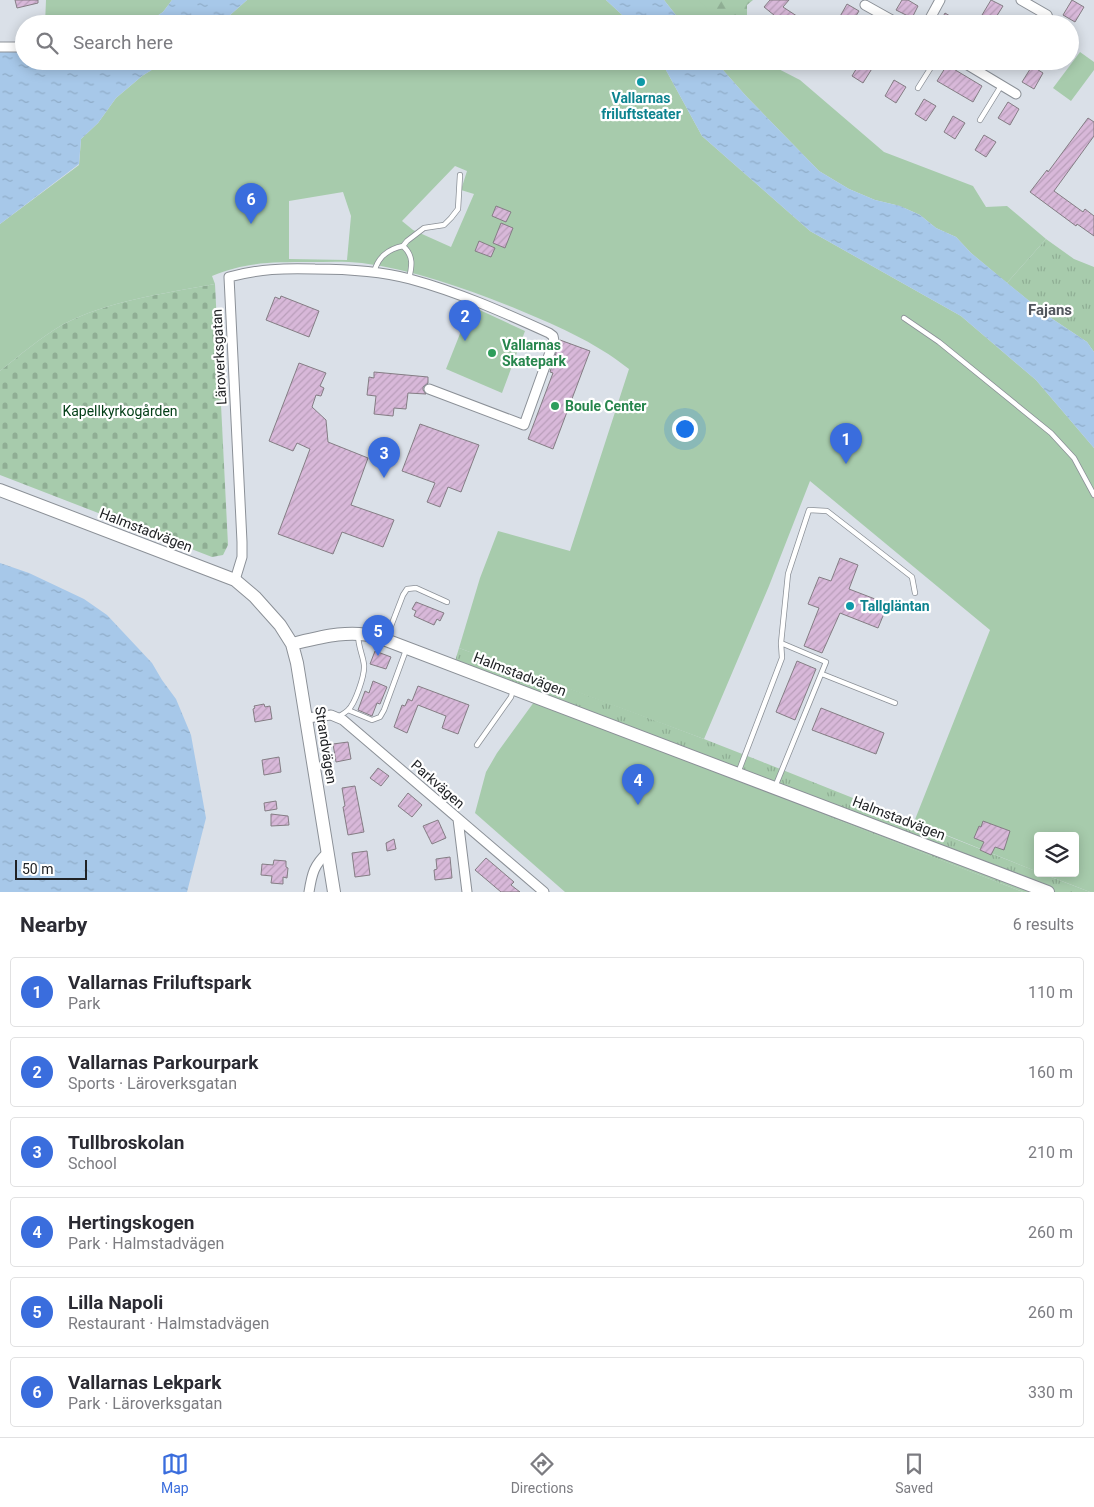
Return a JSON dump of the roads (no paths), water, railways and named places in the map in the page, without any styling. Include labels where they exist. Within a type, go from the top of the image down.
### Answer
[{"type":"main road","name":"Halmstadvägen","points":[[0,490],[234,580],[269,611],[292,644],[337,634],[358,633],[386,640],[1048,892]]},
{"type":"main road","name":"Strandvägen","points":[[292,644],[307,718],[334,892]]},
{"type":"street","points":[[932,15],[940,0]]},
{"type":"street","points":[[1021,0],[1047,15]]},
{"type":"street","points":[[865,4],[884,15]]},
{"type":"street","points":[[0,47],[15,47]]},
{"type":"street","points":[[975,70],[1016,94]]},
{"type":"street","name":"Läroverksgatan","points":[[234,580],[242,557],[242,542],[229,277],[243,272],[279,268],[346,269],[409,279],[451,291],[491,306],[553,336],[554,341],[524,425],[429,389]]},
{"type":"street","points":[[307,718],[331,715],[337,718]]},
{"type":"street","name":"Parkvägen","points":[[337,718],[343,720],[544,892]]},
{"type":"street","points":[[458,819],[467,892]]},
{"type":"street","points":[[308,892],[313,870],[319,860],[328,852]]},
{"type":"lane","points":[[918,88],[929,70]]},
{"type":"lane","points":[[980,120],[1001,86]]},
{"type":"lane","points":[[374,273],[376,264],[382,256],[393,248],[403,246],[424,228],[444,225],[451,218],[458,209],[460,175]]},
{"type":"lane","points":[[403,246],[412,257],[409,279]]},
{"type":"lane","points":[[904,318],[940,342],[1051,433],[1074,458],[1094,495]]},
{"type":"lane","points":[[738,774],[782,658],[781,643],[788,574],[808,510],[827,511],[912,577],[915,593]]},
{"type":"lane","points":[[386,640],[403,595],[407,590],[416,588],[447,602]]},
{"type":"lane","points":[[337,718],[348,710],[355,700],[363,673],[364,665],[358,644],[358,633]]},
{"type":"lane","points":[[775,788],[826,662],[781,643]]},
{"type":"lane","points":[[348,710],[372,720],[380,717],[407,648]]},
{"type":"lane","points":[[822,674],[895,704]]},
{"type":"lane","points":[[477,745],[511,697],[514,688]]},
{"type":"water","points":[[172,0],[247,0],[230,15],[158,15]]},
{"type":"water","points":[[606,0],[664,0],[676,15],[622,15]]},
{"type":"water","points":[[0,51],[15,51],[15,70],[152,70],[116,98],[98,123],[81,139],[79,164],[0,224]]},
{"type":"water","points":[[666,70],[723,70],[819,171],[849,189],[875,200],[900,206],[920,215],[936,228],[956,237],[971,253],[1045,314],[1087,342],[1094,352],[1094,448],[1036,380],[961,316],[810,231],[702,136]]},
{"type":"water","points":[[0,563],[29,573],[84,599],[107,615],[152,663],[176,699],[191,735],[206,818],[187,892],[0,892]]},
{"type":"place","name":"Vallarnas friluftsteater","points":[[641,82]]},
{"type":"place","name":"Vallarnas Lekpark","points":[[251,224]]},
{"type":"place","name":"Vallarnas Parkourpark","points":[[465,341]]},
{"type":"place","name":"Vallarnas Skatepark","points":[[492,353]]},
{"type":"place","name":"Boule Center","points":[[555,406]]},
{"type":"place","name":"Vallarnas Friluftspark","points":[[846,464]]},
{"type":"place","name":"Tullbroskolan","points":[[384,478]]},
{"type":"place","name":"Tallgläntan","points":[[850,606]]},
{"type":"place","name":"Lilla Napoli","points":[[378,656]]},
{"type":"place","name":"Hertingskogen","points":[[638,805]]},
{"type":"district","name":"Fajans","points":[[1050,310]]},
{"type":"park label","name":"Kapellkyrkogården","points":[[120,411]]}]
